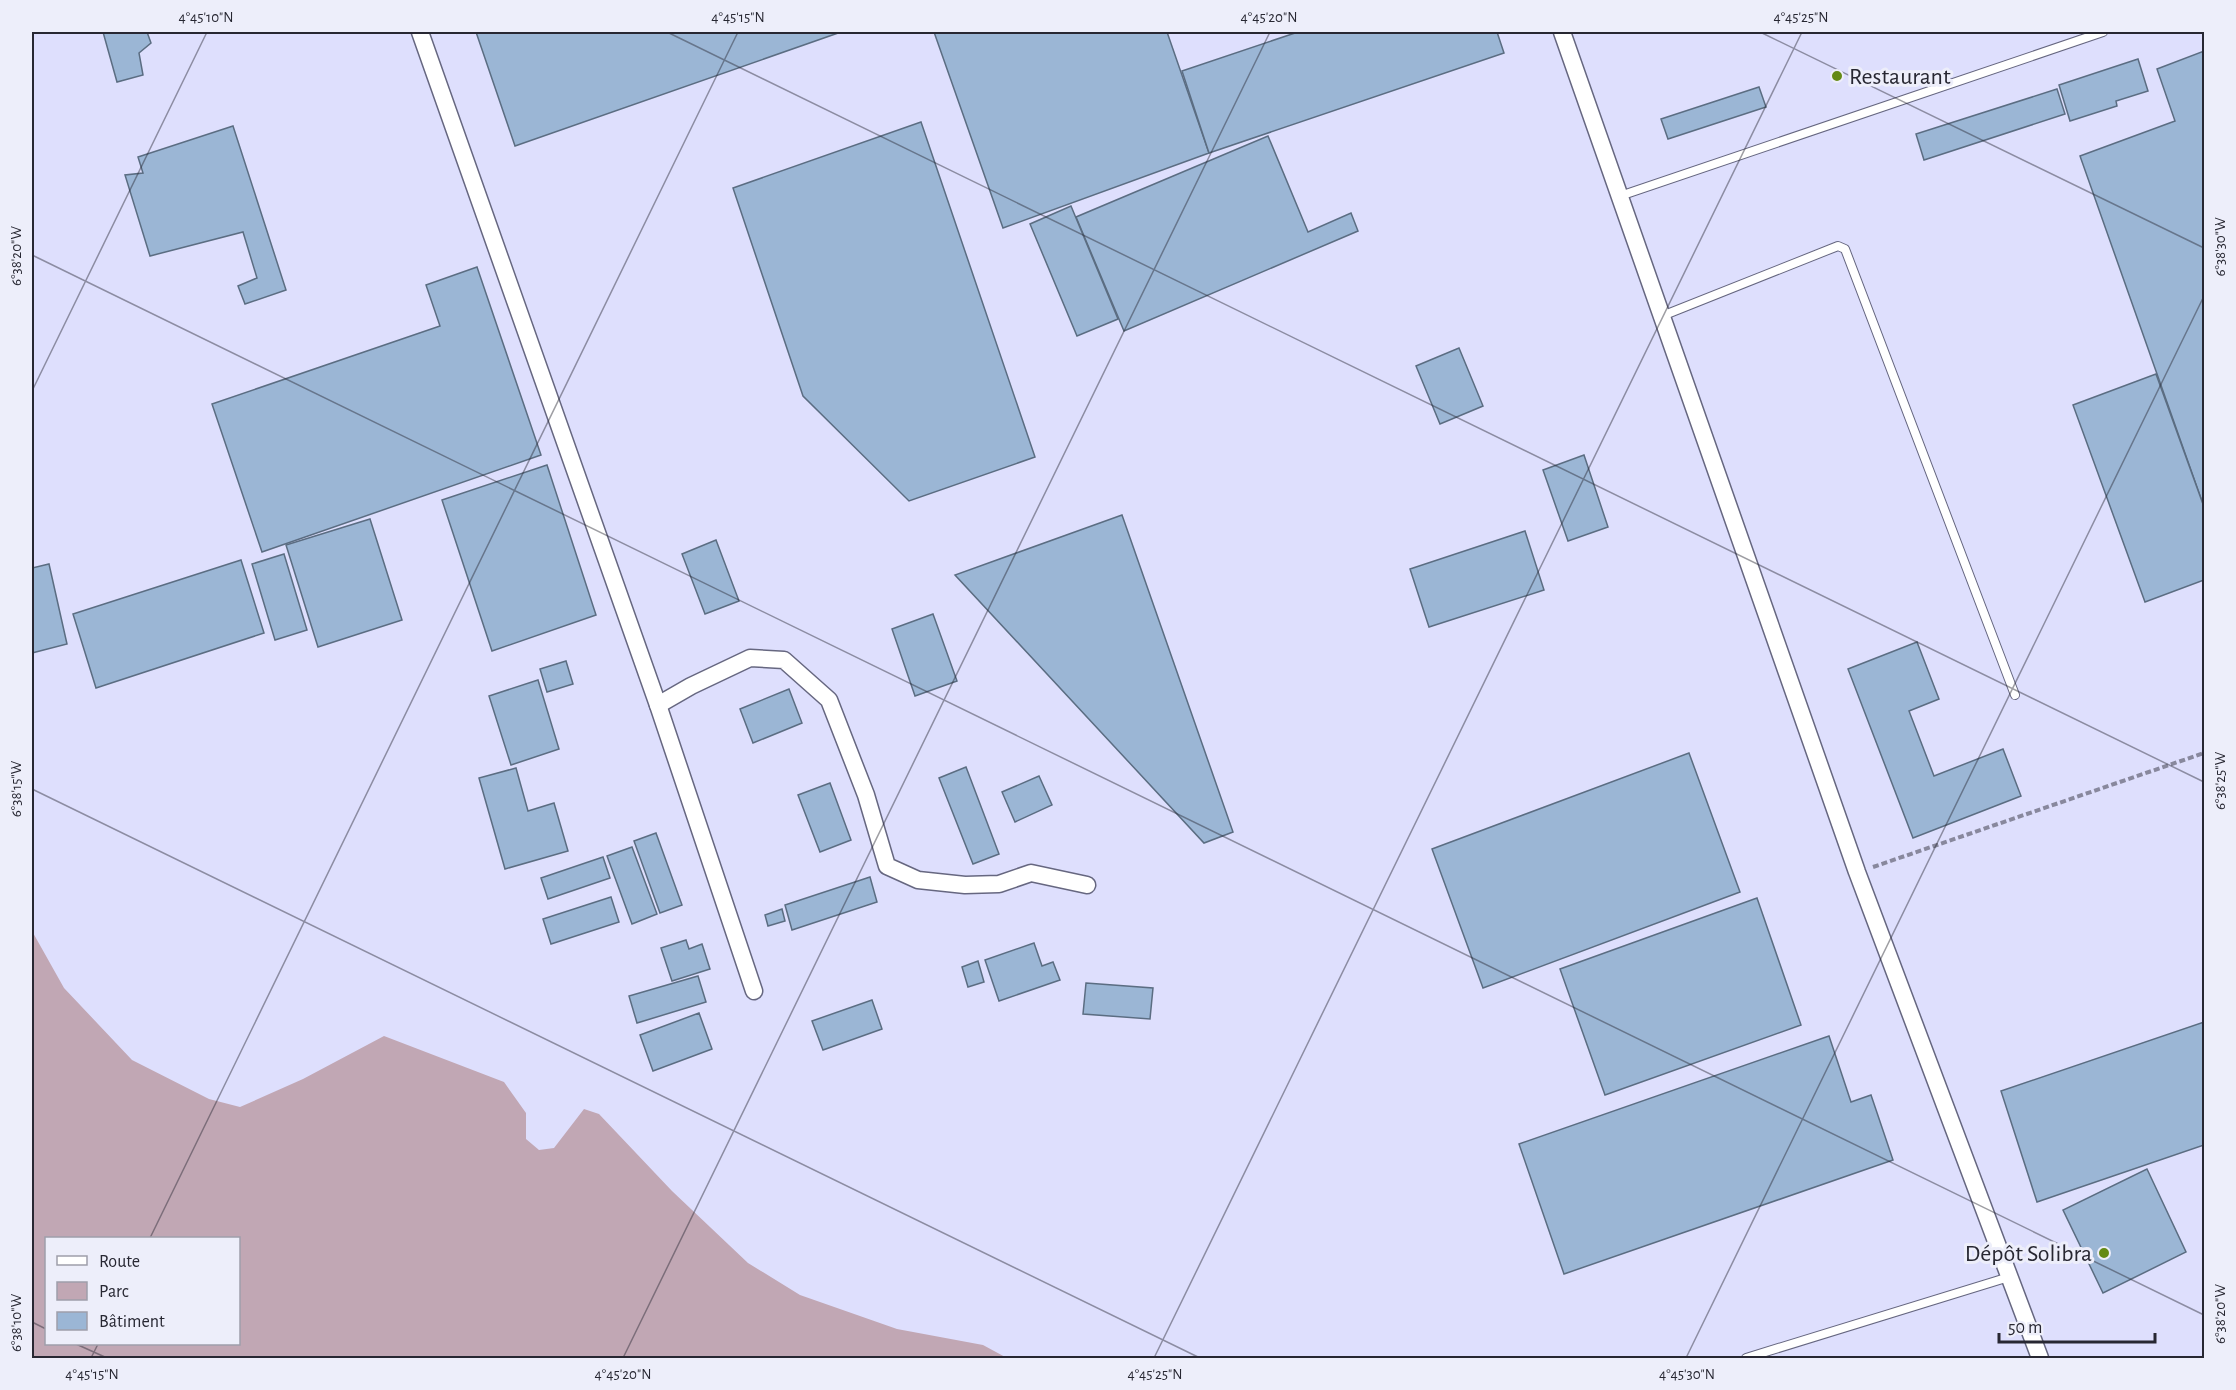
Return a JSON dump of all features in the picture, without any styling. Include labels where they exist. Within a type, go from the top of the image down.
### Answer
[{"type":"street","points":[[420,32],[658,705],[754,991]]},
{"type":"street","points":[[1562,32],[1857,872],[2040,1359]]},
{"type":"street","points":[[658,705],[691,686],[750,658],[784,660],[829,700],[866,795],[887,866],[918,880],[930,882],[965,885],[999,884],[1031,873],[1087,885]]},
{"type":"lane","points":[[1620,196],[2103,32]]},
{"type":"lane","points":[[1662,316],[1838,246],[1845,249],[2015,695]]},
{"type":"lane","points":[[1746,1359],[2009,1277]]},
{"type":"path","points":[[1857,872],[2205,753]]},
{"type":"green space","points":[[32,931],[64,988],[132,1060],[209,1099],[240,1107],[303,1079],[384,1036],[504,1082],[526,1113],[526,1139],[539,1150],[554,1148],[584,1109],[599,1114],[672,1191],[748,1263],[800,1295],[897,1329],[983,1345],[1007,1358],[32,1358]]},
{"type":"building","points":[[103,32],[147,32],[151,43],[139,53],[143,75],[117,82]]},
{"type":"building","points":[[476,32],[841,32],[515,146]]},
{"type":"building","points":[[934,32],[1167,32],[1209,153],[1003,228]]},
{"type":"building","points":[[1298,32],[1497,32],[1504,53],[1209,153],[1182,71]]},
{"type":"building","points":[[2204,51],[2204,507],[2080,156],[2175,121],[2157,69]]},
{"type":"building","points":[[2138,59],[2148,91],[2116,101],[2117,106],[2070,121],[2059,85]]},
{"type":"building","points":[[1759,87],[1766,107],[1668,139],[1661,119]]},
{"type":"building","points":[[2057,89],[2065,114],[1924,160],[1916,134]]},
{"type":"building","points":[[921,122],[1035,457],[909,501],[803,396],[733,188]]},
{"type":"building","points":[[233,126],[286,290],[245,304],[238,286],[257,278],[243,232],[150,256],[125,175],[143,173],[138,157]]},
{"type":"building","points":[[1268,136],[1308,232],[1351,213],[1358,231],[1124,331],[1076,217]]},
{"type":"building","points":[[1071,206],[1118,319],[1077,336],[1030,224]]},
{"type":"building","points":[[477,267],[541,455],[262,552],[212,404],[440,326],[426,285]]},
{"type":"building","points":[[1459,348],[1483,406],[1440,424],[1416,366]]},
{"type":"building","points":[[2156,374],[2204,507],[2204,580],[2145,602],[2073,405]]},
{"type":"building","points":[[1584,455],[1608,527],[1568,541],[1543,470]]},
{"type":"building","points":[[547,465],[596,615],[492,651],[442,500]]},
{"type":"building","points":[[1122,515],[1233,832],[1204,843],[955,575]]},
{"type":"building","points":[[370,519],[402,620],[318,647],[286,545]]},
{"type":"building","points":[[1525,531],[1544,590],[1429,627],[1410,569]]},
{"type":"building","points":[[716,540],[739,601],[705,614],[682,554]]},
{"type":"building","points":[[284,554],[307,630],[275,640],[252,564]]},
{"type":"building","points":[[241,560],[264,633],[96,688],[73,614]]},
{"type":"building","points":[[49,564],[67,644],[32,653],[32,568]]},
{"type":"building","points":[[933,614],[957,681],[915,696],[892,629]]},
{"type":"building","points":[[1917,642],[1939,699],[1909,711],[1934,776],[2003,749],[2021,796],[1913,838],[1848,669]]},
{"type":"building","points":[[566,661],[573,684],[547,692],[540,669]]},
{"type":"building","points":[[538,680],[559,749],[511,765],[489,696]]},
{"type":"building","points":[[789,689],[802,723],[753,743],[740,709]]},
{"type":"building","points":[[1689,753],[1740,892],[1483,988],[1432,849]]},
{"type":"building","points":[[966,767],[999,854],[973,864],[939,778]]},
{"type":"building","points":[[516,768],[528,811],[554,803],[568,851],[505,869],[479,778]]},
{"type":"building","points":[[1039,776],[1052,805],[1015,822],[1002,792]]},
{"type":"building","points":[[830,783],[851,840],[820,852],[798,795]]},
{"type":"building","points":[[656,833],[682,905],[660,913],[634,841]]},
{"type":"building","points":[[632,847],[657,914],[632,924],[607,856]]},
{"type":"building","points":[[603,857],[610,878],[548,899],[541,878]]},
{"type":"building","points":[[870,877],[877,902],[792,930],[785,905]]},
{"type":"building","points":[[611,897],[619,922],[551,944],[543,919]]},
{"type":"building","points":[[1757,898],[1801,1025],[1605,1095],[1560,969]]},
{"type":"building","points":[[782,909],[785,921],[768,926],[765,915]]},
{"type":"building","points":[[686,940],[689,949],[702,944],[710,969],[672,981],[661,948]]},
{"type":"building","points":[[1034,943],[1042,966],[1053,962],[1060,980],[999,1001],[985,960]]},
{"type":"building","points":[[978,961],[984,982],[968,987],[962,967]]},
{"type":"building","points":[[698,976],[706,1002],[637,1023],[629,996]]},
{"type":"building","points":[[1086,983],[1153,988],[1150,1019],[1083,1014]]},
{"type":"building","points":[[872,1000],[882,1029],[823,1050],[812,1021]]},
{"type":"building","points":[[699,1013],[712,1049],[653,1071],[640,1035]]},
{"type":"building","points":[[2204,1022],[2204,1145],[2037,1202],[2001,1091]]},
{"type":"building","points":[[1829,1036],[1851,1102],[1871,1095],[1893,1160],[1564,1274],[1519,1144]]},
{"type":"building","points":[[2147,1169],[2186,1252],[2103,1293],[2063,1210]]},
{"type":"place","name":"Restaurant","points":[[1837,76]]},
{"type":"place","name":"Dépôt Solibra","points":[[2104,1253]]}]
